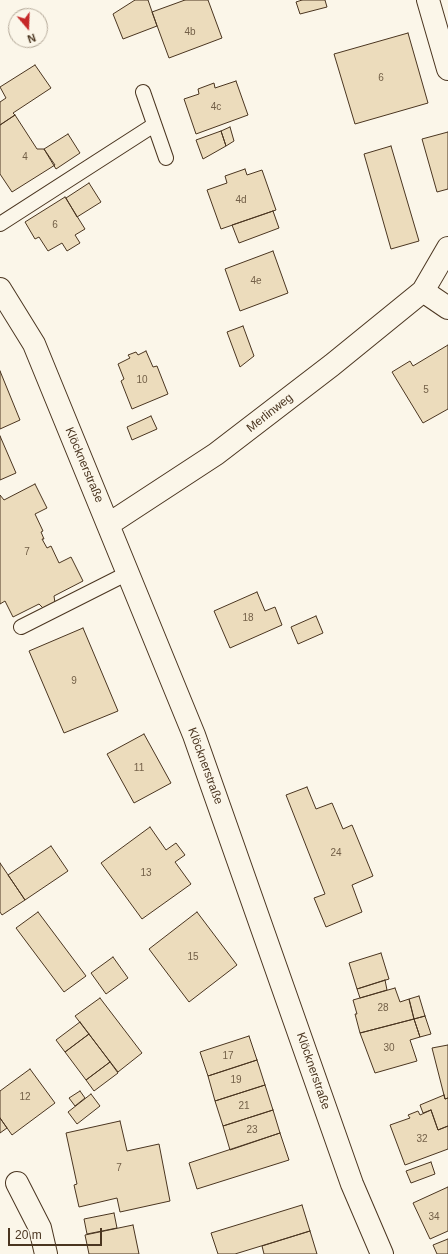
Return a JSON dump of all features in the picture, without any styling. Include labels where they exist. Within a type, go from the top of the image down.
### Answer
[{"type":"street","points":[[428,0],[448,69]]},
{"type":"street","name":"Merlinweg","points":[[109,524],[216,454],[423,291],[448,248]]},
{"type":"street","name":"Klöcknerstraße","points":[[0,289],[34,344],[109,524],[194,735],[352,1184],[382,1254]]},
{"type":"street","points":[[423,291],[448,308]]},
{"type":"street","points":[[17,1183],[40,1228],[46,1254]]},
{"type":"lane","points":[[142,92],[166,158]]},
{"type":"lane","points":[[0,224],[154,125]]},
{"type":"lane","points":[[21,627],[128,573]]},
{"type":"building","points":[[135,0],[148,0],[157,26],[123,39],[113,14]]},
{"type":"building","points":[[185,0],[208,0],[222,38],[169,58],[152,12]]},
{"type":"building","points":[[302,0],[325,0],[327,7],[300,14],[296,2]]},
{"type":"building","points":[[408,33],[428,103],[355,124],[334,54]]},
{"type":"building","points":[[35,65],[51,88],[13,113],[15,115],[0,125],[0,102],[6,98],[0,87]]},
{"type":"building","points":[[236,81],[248,115],[196,134],[184,99],[199,94],[198,89],[214,83],[215,88]]},
{"type":"building","points":[[15,115],[37,149],[44,149],[55,165],[12,192],[0,174],[0,125]]},
{"type":"building","points":[[230,127],[234,141],[226,146],[221,131]]},
{"type":"building","points":[[221,131],[226,146],[203,159],[196,140]]},
{"type":"building","points":[[448,132],[448,189],[437,192],[422,139]]},
{"type":"building","points":[[68,134],[80,153],[56,169],[44,149]]},
{"type":"building","points":[[391,146],[419,241],[391,249],[364,154]]},
{"type":"building","points":[[245,169],[247,175],[262,170],[276,210],[221,229],[207,190],[227,183],[225,176]]},
{"type":"building","points":[[89,183],[101,202],[77,217],[66,198]]},
{"type":"building","points":[[65,197],[85,229],[75,235],[80,243],[67,251],[62,243],[48,251],[39,237],[35,239],[25,222]]},
{"type":"building","points":[[273,211],[279,228],[239,243],[232,225]]},
{"type":"building","points":[[273,251],[288,293],[240,311],[225,269]]},
{"type":"building","points":[[243,326],[254,356],[240,367],[227,332]]},
{"type":"building","points":[[448,345],[448,409],[423,423],[392,372],[410,361],[413,366]]},
{"type":"building","points":[[146,351],[153,367],[157,366],[168,394],[132,409],[121,381],[124,379],[118,364],[130,358],[128,355],[136,352],[138,355]]},
{"type":"building","points":[[0,371],[20,420],[0,429]]},
{"type":"building","points":[[151,416],[157,429],[132,440],[127,427]]},
{"type":"building","points":[[0,436],[16,473],[0,480]]},
{"type":"building","points":[[35,484],[47,508],[35,514],[43,531],[41,532],[44,539],[42,539],[47,548],[51,546],[59,563],[71,557],[83,581],[54,596],[55,603],[43,608],[39,604],[13,617],[5,601],[0,604],[0,495],[4,500]]},
{"type":"building","points":[[257,592],[265,611],[275,607],[282,625],[230,648],[214,611]]},
{"type":"building","points":[[316,616],[323,633],[298,644],[291,627]]},
{"type":"building","points":[[83,628],[118,711],[64,733],[29,651]]},
{"type":"building","points":[[144,734],[171,783],[134,803],[107,754]]},
{"type":"building","points":[[307,787],[316,809],[332,803],[343,829],[352,825],[373,876],[352,885],[362,912],[326,927],[314,898],[325,894],[286,795]]},
{"type":"building","points":[[150,827],[166,850],[176,843],[185,855],[175,862],[191,884],[142,919],[101,863]]},
{"type":"building","points":[[51,846],[68,871],[25,900],[8,875]]},
{"type":"building","points":[[0,863],[25,900],[2,915],[0,912]]},
{"type":"building","points":[[38,912],[86,976],[64,992],[16,928]]},
{"type":"building","points":[[197,912],[237,965],[189,1002],[149,949]]},
{"type":"building","points":[[381,953],[389,979],[357,989],[349,963]]},
{"type":"building","points":[[113,957],[128,978],[106,994],[91,973]]},
{"type":"building","points":[[385,980],[387,990],[360,998],[357,989]]},
{"type":"building","points":[[395,988],[400,1002],[409,999],[414,1019],[360,1033],[353,1000]]},
{"type":"building","points":[[419,996],[425,1016],[414,1019],[409,999]]},
{"type":"building","points":[[100,998],[142,1053],[118,1072],[75,1016]]},
{"type":"building","points":[[425,1016],[431,1034],[420,1037],[414,1019]]},
{"type":"building","points":[[414,1019],[420,1037],[410,1040],[417,1061],[375,1073],[360,1033]]},
{"type":"building","points":[[80,1022],[89,1034],[65,1052],[56,1040]]},
{"type":"building","points":[[89,1034],[110,1062],[86,1080],[65,1052]]},
{"type":"building","points":[[249,1036],[257,1060],[208,1076],[200,1052]]},
{"type":"building","points":[[448,1045],[448,1098],[445,1099],[432,1048]]},
{"type":"building","points":[[257,1060],[265,1085],[215,1101],[208,1076]]},
{"type":"building","points":[[110,1062],[118,1073],[94,1091],[86,1080]]},
{"type":"building","points":[[30,1069],[55,1103],[12,1135],[0,1118],[0,1091]]},
{"type":"building","points":[[265,1085],[273,1110],[223,1126],[215,1101]]},
{"type":"building","points":[[80,1091],[85,1098],[75,1106],[69,1098]]},
{"type":"building","points":[[91,1094],[100,1106],[77,1124],[68,1112]]},
{"type":"building","points":[[444,1095],[445,1099],[448,1098],[448,1126],[438,1130],[431,1110],[423,1113],[420,1105]]},
{"type":"building","points":[[273,1110],[280,1133],[230,1150],[223,1126]]},
{"type":"building","points":[[431,1110],[438,1130],[448,1126],[448,1149],[405,1165],[390,1125],[410,1118],[408,1115],[418,1111],[420,1115]]},
{"type":"building","points":[[0,1118],[7,1128],[0,1133]]},
{"type":"building","points":[[120,1121],[127,1151],[159,1144],[170,1201],[120,1212],[117,1198],[79,1207],[74,1185],[77,1184],[66,1133]]},
{"type":"building","points":[[280,1133],[289,1160],[197,1189],[189,1163]]},
{"type":"building","points":[[431,1162],[435,1174],[411,1183],[406,1171]]},
{"type":"building","points":[[448,1187],[448,1231],[430,1239],[413,1203]]},
{"type":"building","points":[[302,1205],[310,1231],[235,1254],[218,1254],[211,1233]]},
{"type":"building","points":[[114,1213],[117,1228],[87,1234],[84,1219]]},
{"type":"building","points":[[133,1225],[139,1254],[89,1254],[85,1235]]},
{"type":"building","points":[[310,1231],[317,1254],[264,1254],[262,1246]]},
{"type":"building","points":[[448,1239],[448,1254],[437,1254],[433,1245]]}]
